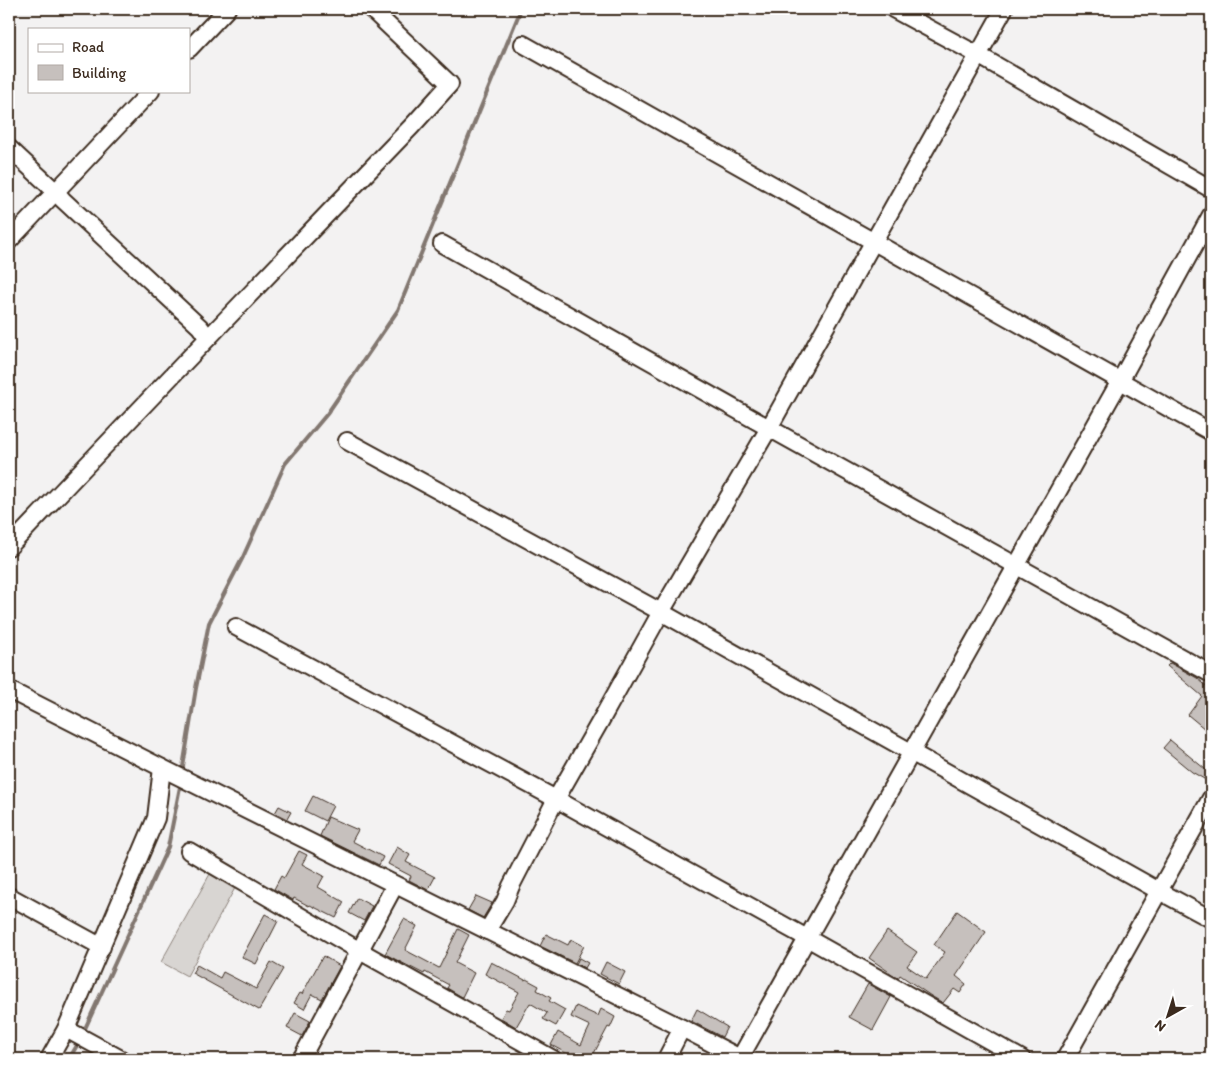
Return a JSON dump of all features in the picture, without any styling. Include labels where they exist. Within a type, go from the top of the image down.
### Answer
[{"type":"street","points":[[190,48],[227,9]]},
{"type":"street","points":[[9,547],[126,422],[406,133],[450,84],[371,9]]},
{"type":"street","points":[[893,9],[978,55],[1211,189]]},
{"type":"street","points":[[487,931],[505,901],[556,799],[661,612],[769,428],[1004,9]]},
{"type":"street","points":[[523,44],[1211,432]]},
{"type":"street","points":[[9,241],[150,92]]},
{"type":"street","points":[[9,148],[200,328],[208,338]]},
{"type":"street","points":[[9,690],[741,1059],[1120,381],[1211,214]]},
{"type":"street","points":[[442,244],[1211,674]]},
{"type":"street","points":[[347,441],[661,612],[1211,919]]},
{"type":"street","points":[[236,627],[556,799],[1022,1059]]},
{"type":"street","points":[[49,1059],[66,1029],[156,818],[162,768]]},
{"type":"street","points":[[1065,1059],[1211,798]]},
{"type":"street","points":[[189,851],[360,951],[553,1059]]},
{"type":"street","points":[[301,1059],[395,884]]},
{"type":"street","points":[[9,896],[102,947]]},
{"type":"street","points":[[666,1059],[682,1028]]},
{"type":"street","points":[[66,1029],[121,1059]]},
{"type":"shaded area","points":[[210,874],[235,888],[187,976],[161,962]]},
{"type":"building","points":[[1170,663],[1197,678],[1209,688],[1211,686],[1211,734],[1188,715],[1202,696],[1167,666]]},
{"type":"building","points":[[1170,740],[1211,774],[1211,783],[1192,772],[1163,748]]},
{"type":"building","points":[[313,796],[333,806],[325,821],[305,811]]},
{"type":"building","points":[[279,806],[291,812],[287,819],[275,813]]},
{"type":"building","points":[[328,817],[358,830],[352,841],[383,857],[379,865],[320,836]]},
{"type":"building","points":[[397,847],[410,855],[406,862],[435,877],[428,890],[409,880],[411,876],[388,864]]},
{"type":"building","points":[[299,851],[307,855],[302,864],[324,876],[318,887],[344,902],[336,918],[294,898],[293,900],[274,889],[281,876],[284,878]]},
{"type":"building","points":[[476,896],[492,903],[483,918],[468,910]]},
{"type":"building","points":[[357,898],[372,906],[364,921],[349,913]]},
{"type":"building","points":[[957,911],[986,932],[956,976],[966,984],[960,993],[954,989],[943,1003],[900,975],[898,978],[869,958],[887,931],[917,952],[907,966],[926,979],[945,952],[934,945]]},
{"type":"building","points":[[265,914],[278,921],[256,964],[242,957]]},
{"type":"building","points":[[404,919],[417,926],[405,950],[439,968],[458,929],[469,935],[455,963],[474,973],[462,997],[447,988],[449,985],[385,954]]},
{"type":"building","points":[[546,934],[568,945],[571,939],[584,946],[575,963],[540,946]]},
{"type":"building","points":[[323,956],[340,966],[322,999],[312,994],[304,1009],[294,1003],[300,993],[302,994]]},
{"type":"building","points":[[579,958],[588,963],[585,968],[576,964]]},
{"type":"building","points":[[271,962],[283,969],[259,1010],[192,973],[197,965],[220,978],[223,972],[256,989]]},
{"type":"building","points":[[491,962],[539,986],[537,990],[551,998],[549,1001],[565,1010],[556,1026],[543,1019],[547,1013],[530,1003],[516,1027],[501,1018],[506,1009],[509,1010],[519,992],[485,974]]},
{"type":"building","points":[[606,962],[625,972],[619,984],[600,974]]},
{"type":"building","points":[[868,984],[891,997],[873,1030],[849,1017]]},
{"type":"building","points":[[576,1006],[598,1016],[601,1009],[615,1017],[591,1059],[577,1059],[551,1045],[558,1032],[581,1045],[590,1026],[571,1017]]},
{"type":"building","points":[[697,1009],[727,1027],[722,1037],[691,1021]]},
{"type":"building","points":[[295,1013],[310,1021],[302,1036],[287,1028]]},
{"type":"waterway","points":[[182,773],[209,623],[243,557],[285,464],[327,414],[398,310],[521,9]]},
{"type":"waterway","points":[[83,1033],[168,847],[181,782]]},
{"type":"waterway","points":[[69,1059],[79,1042]]}]
